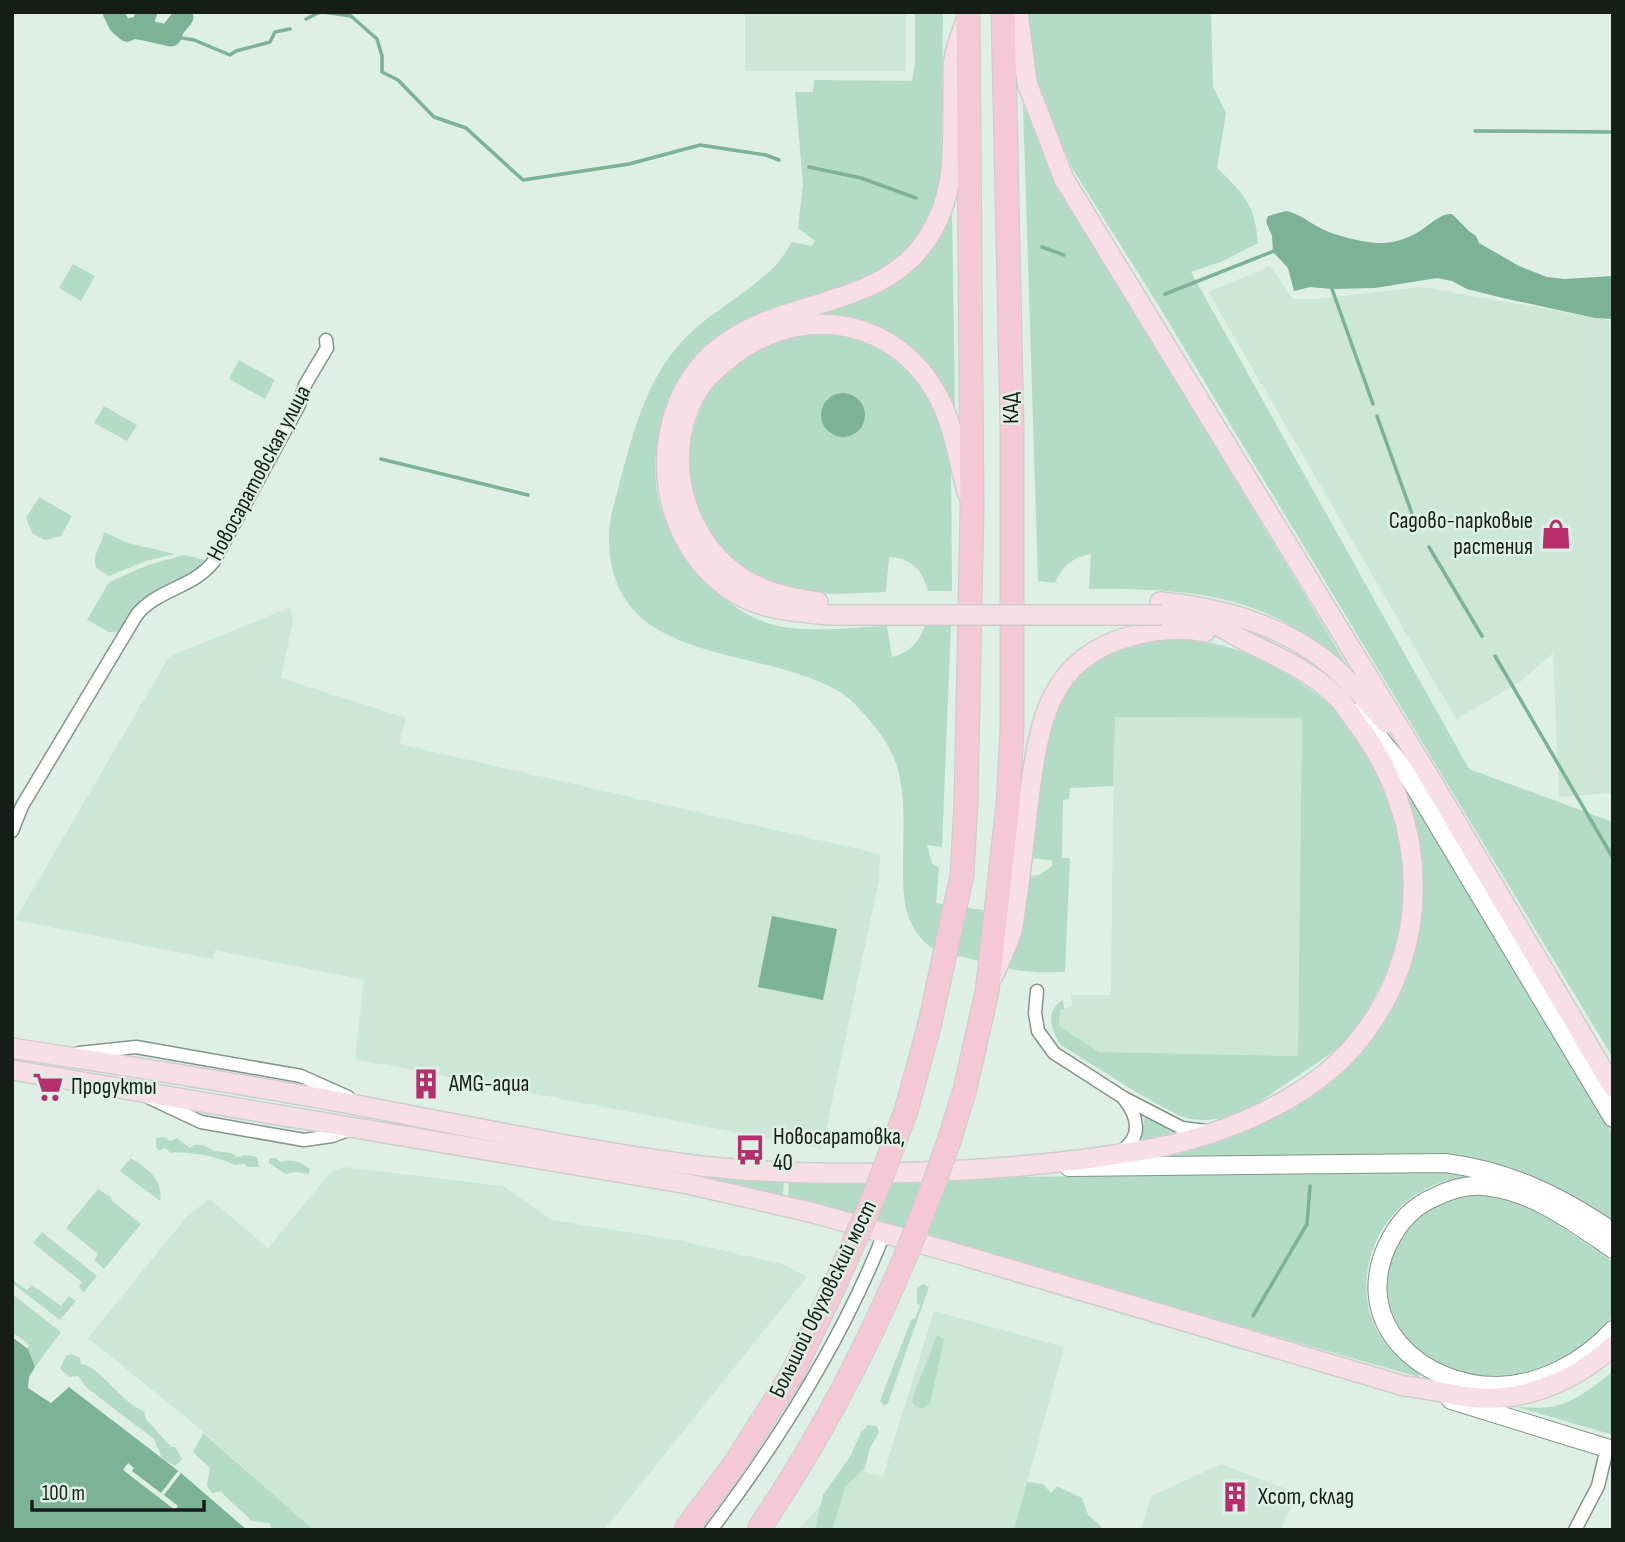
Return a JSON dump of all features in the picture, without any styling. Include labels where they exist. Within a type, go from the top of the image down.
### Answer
[{"type":"highway","name":"КАД","points":[[966,801],[972,508],[968,12]]},
{"type":"highway","name":"КАД","points":[[987,992],[1008,804],[1012,730],[1012,427],[1003,12]]},
{"type":"highway","name":"Большой Обуховский мост","points":[[685,1530],[734,1465],[792,1374],[873,1199],[906,1111],[929,1027],[962,875],[966,801]]},
{"type":"highway","points":[[758,1530],[840,1397],[894,1286],[927,1207],[951,1135],[965,1089],[987,992]]},
{"type":"main road","points":[[968,12],[954,58],[952,178],[946,201],[926,240],[910,260],[874,284],[755,324],[731,338],[713,353],[693,377],[670,425],[666,450],[666,476],[671,501],[690,547],[709,570],[732,591],[764,606],[791,611],[1198,606],[1246,618],[1301,644],[1341,674],[1386,723],[1410,761],[1430,778]]},
{"type":"main road","points":[[1018,12],[1027,83],[1064,179],[1430,778],[1613,1087]]},
{"type":"main road","points":[[829,609],[767,591],[740,577],[717,558],[700,537],[688,510],[678,463],[686,419],[703,383],[740,349],[767,334],[784,329],[839,324],[880,337],[904,353],[921,369],[937,393],[972,508]]},
{"type":"main road","points":[[1161,608],[1213,624],[1296,664],[1372,729],[1406,772],[1613,1118]]},
{"type":"main road","points":[[987,992],[1012,928],[1037,743],[1041,722],[1053,695],[1075,666],[1116,640],[1149,631],[1200,631],[1247,641]]},
{"type":"main road","points":[[12,1048],[703,1166],[826,1174],[967,1171],[1045,1165],[1147,1150],[1241,1124],[1310,1083],[1350,1051],[1367,1030],[1403,955],[1410,926],[1413,881],[1408,832],[1401,804],[1380,756],[1340,699]]},
{"type":"main road","points":[[12,1070],[688,1184],[814,1213],[1610,1449]]},
{"type":"main road","points":[[1045,1165],[1085,1168],[1445,1163],[1483,1169],[1525,1182],[1554,1195],[1613,1249]]},
{"type":"main road","points":[[1613,1232],[1494,1187],[1469,1186],[1447,1191],[1410,1212],[1392,1235],[1382,1259],[1378,1279],[1381,1311],[1397,1343],[1416,1361],[1439,1375],[1484,1386],[1501,1386],[1546,1376],[1592,1350],[1613,1330]]},
{"type":"main road","points":[[1404,1386],[1469,1397],[1518,1395],[1540,1390],[1577,1373],[1613,1346]]},
{"type":"street","name":"Новосаратовская улица","points":[[12,831],[22,806],[141,608],[197,578],[206,572],[214,561],[299,405],[305,385],[327,348],[327,340]]},
{"type":"street","points":[[1037,991],[1035,1013],[1038,1031],[1054,1053],[1124,1098],[1182,1128],[1216,1131]]},
{"type":"street","points":[[1114,1155],[1130,1145],[1137,1125],[1136,1118],[1124,1098]]},
{"type":"street","points":[[711,1530],[788,1420],[831,1346],[864,1282],[884,1234]]},
{"type":"street","points":[[1575,1530],[1598,1486],[1610,1449]]},
{"type":"shaded area","points":[[745,12],[906,12],[906,71],[745,71]]},
{"type":"shaded area","points":[[915,12],[943,12],[941,176],[936,204],[924,231],[893,265],[704,350],[678,385],[661,425],[655,469],[662,512],[674,540],[698,572],[727,600],[760,621],[798,629],[887,626],[892,657],[913,646],[925,625],[951,624],[942,847],[927,845],[932,863],[939,868],[936,903],[1022,916],[1028,876],[1039,875],[1052,866],[1052,860],[1027,858],[1038,768],[1049,724],[1057,704],[1073,678],[1108,654],[1146,639],[1212,643],[1246,653],[1285,673],[1314,692],[1339,714],[1360,739],[1390,802],[1402,871],[1402,906],[1396,940],[1386,973],[1370,1005],[1339,1048],[1250,1108],[1226,1118],[1189,1119],[1139,1094],[1061,1045],[1052,1027],[1051,1015],[1057,1004],[1063,1000],[1064,1009],[1060,1010],[1059,1026],[1099,1052],[1298,1056],[1302,718],[1115,717],[1113,786],[1070,788],[1069,799],[1063,800],[1062,858],[1070,858],[1065,972],[1005,968],[940,952],[923,941],[913,927],[904,896],[903,798],[897,766],[884,740],[854,703],[832,687],[807,677],[710,651],[652,626],[630,606],[615,578],[609,542],[613,509],[638,420],[662,368],[687,336],[767,274],[792,242],[812,246],[815,241],[798,228],[803,184],[795,92],[813,92],[814,80],[912,81],[915,64]]},
{"type":"shaded area","points":[[1027,12],[1211,12],[1213,87],[1226,113],[1217,168],[1234,185],[1251,209],[1258,243],[1221,262],[1191,272],[1469,769],[1613,822],[1613,1058],[1157,303],[1072,168],[1046,112],[1031,66]]},
{"type":"shaded area","points":[[1023,104],[1058,179],[1135,313],[1348,667],[1286,623],[1242,604],[1178,592],[1089,589],[1091,554],[1069,563],[1055,583],[1038,581]]},
{"type":"shaded area","points":[[952,207],[953,407],[928,366],[899,340],[855,321],[806,316],[877,290]]},
{"type":"shaded area","points":[[1286,211],[1330,232],[1377,243],[1407,238],[1438,218],[1452,214],[1476,236],[1479,243],[1519,266],[1547,277],[1565,279],[1613,276],[1613,319],[1595,318],[1503,298],[1437,278],[1375,288],[1310,287],[1294,291],[1288,268],[1273,252],[1272,236],[1266,222],[1268,216]]},
{"type":"shaded area","points":[[73,264],[95,276],[81,301],[59,288]]},
{"type":"shaded area","name":"Садово-парковые растения","points":[[1270,266],[1293,299],[1317,299],[1421,287],[1613,321],[1613,793],[1559,797],[1553,653],[1519,683],[1456,719],[1208,292]]},
{"type":"shaded area","points":[[800,332],[856,336],[899,357],[931,397],[951,459],[952,591],[928,591],[915,566],[889,557],[886,592],[835,594],[796,591],[740,565],[721,549],[706,529],[690,482],[689,458],[700,411],[711,390],[727,370],[746,354]]},
{"type":"shaded area","points":[[239,360],[275,380],[265,399],[229,379]]},
{"type":"shaded area","points":[[843,393],[859,399],[865,415],[859,431],[843,437],[827,431],[821,415],[827,399]]},
{"type":"shaded area","points":[[104,406],[137,425],[127,441],[94,423]]},
{"type":"shaded area","points":[[39,497],[72,516],[61,536],[45,540],[32,533],[26,518]]},
{"type":"shaded area","points":[[104,532],[128,543],[175,554],[146,561],[109,576],[96,568],[95,563]]},
{"type":"shaded area","points":[[184,555],[205,560],[194,572],[141,600],[118,632],[109,632],[87,620],[109,582],[148,565]]},
{"type":"shaded area","points":[[290,607],[293,621],[281,678],[406,718],[399,744],[880,854],[879,880],[822,1149],[355,1059],[364,980],[215,950],[213,959],[15,920],[169,657]]},
{"type":"shaded area","points":[[1114,716],[1302,717],[1298,1056],[1098,1052],[1059,1026],[1060,1010],[1072,1006],[1071,995],[1111,995]]},
{"type":"shaded area","points":[[1409,790],[1613,1134],[1613,1222],[1463,1158],[1419,1155],[1156,1158],[1156,1155],[1245,1130],[1382,1016],[1419,847],[1405,793]]},
{"type":"shaded area","points":[[772,916],[837,929],[823,1000],[758,987]]},
{"type":"shaded area","points":[[1145,1113],[1173,1133],[1173,1135],[1142,1141]]},
{"type":"shaded area","points":[[165,1137],[170,1141],[177,1138],[190,1148],[203,1145],[237,1157],[257,1157],[259,1167],[234,1165],[203,1155],[171,1153],[165,1148],[159,1151],[156,1138]]},
{"type":"shaded area","points":[[131,1158],[157,1180],[161,1193],[160,1201],[120,1171]]},
{"type":"shaded area","points":[[269,1158],[276,1158],[280,1162],[300,1162],[310,1169],[309,1174],[286,1174],[269,1163]]},
{"type":"shaded area","points":[[343,1167],[503,1186],[552,1220],[682,1241],[782,1264],[807,1277],[604,1530],[314,1530],[193,1423],[88,1338],[188,1215],[210,1199],[268,1248],[330,1173]]},
{"type":"shaded area","points":[[1420,1169],[1469,1177],[1432,1186],[1396,1211],[1373,1248],[1366,1291],[1370,1313],[1379,1334],[1397,1356],[1420,1374],[1419,1377],[788,1198],[789,1182]]},
{"type":"shaded area","points":[[709,1175],[784,1182],[783,1197],[708,1179]]},
{"type":"shaded area","points":[[98,1189],[141,1224],[104,1269],[94,1260],[98,1254],[66,1228]]},
{"type":"shaded area","points":[[1482,1193],[1540,1212],[1613,1262],[1613,1316],[1595,1335],[1566,1358],[1543,1369],[1513,1377],[1466,1377],[1423,1357],[1396,1327],[1387,1299],[1386,1284],[1392,1254],[1415,1218],[1444,1200]]},
{"type":"shaded area","points":[[42,1232],[97,1276],[84,1292],[79,1287],[82,1282],[33,1243]]},
{"type":"shaded area","points":[[14,1281],[27,1290],[32,1285],[61,1306],[69,1296],[76,1301],[60,1320],[12,1283]]},
{"type":"shaded area","points":[[923,1284],[929,1287],[888,1403],[884,1406],[880,1401],[911,1320],[915,1318],[920,1306],[917,1303],[917,1288]]},
{"type":"shaded area","points":[[12,1294],[61,1332],[35,1367],[28,1344],[12,1332]]},
{"type":"shaded area","points":[[934,1311],[1064,1347],[1014,1530],[798,1530],[853,1469],[883,1476]]},
{"type":"shaded area","points":[[937,1336],[944,1339],[930,1403],[922,1409],[913,1404],[913,1396]]},
{"type":"shaded area","points":[[12,1337],[28,1349],[35,1367],[29,1377],[28,1388],[51,1403],[69,1387],[181,1473],[247,1530],[12,1530]]},
{"type":"shaded area","points":[[71,1354],[80,1358],[81,1364],[95,1371],[135,1407],[144,1411],[146,1419],[171,1447],[175,1447],[182,1459],[175,1466],[162,1458],[154,1439],[87,1388],[78,1376],[70,1377],[60,1369],[66,1356]]},
{"type":"shaded area","points":[[1613,1371],[1613,1435],[1517,1407],[1556,1406],[1572,1400]]},
{"type":"shaded area","points":[[868,1425],[877,1426],[879,1432],[870,1448],[865,1468],[845,1487],[832,1530],[815,1530],[823,1495],[851,1455],[861,1432]]},
{"type":"shaded area","points":[[203,1433],[314,1530],[271,1530],[270,1523],[251,1521],[221,1491],[212,1493],[207,1486],[210,1468],[193,1452]]},
{"type":"shaded area","points":[[1221,1464],[1297,1493],[1281,1530],[1141,1530],[1151,1496]]},
{"type":"shaded area","points":[[1027,1482],[1043,1484],[1051,1493],[1057,1486],[1082,1498],[1088,1515],[1101,1526],[1101,1530],[1014,1530]]},
{"type":"pier","points":[[128,1463],[134,1468],[132,1471],[161,1493],[178,1471],[181,1473],[164,1495],[178,1506],[175,1510],[123,1470]]},
{"type":"waterway","points":[[113,12],[119,24],[127,31],[133,28],[149,31],[143,22],[147,12]]},
{"type":"waterway","points":[[306,19],[320,12]]},
{"type":"waterway","points":[[323,12],[351,16],[377,39],[382,56],[382,72],[398,80],[434,117],[466,128],[523,180],[629,164],[700,145],[766,155],[779,160]]},
{"type":"waterway","points":[[149,31],[171,36],[183,17]]},
{"type":"waterway","points":[[171,36],[194,40],[230,55],[270,42],[275,32],[290,29]]},
{"type":"waterway","points":[[1475,131],[1613,132]]},
{"type":"waterway","points":[[809,167],[861,178],[916,198]]},
{"type":"waterway","points":[[1042,247],[1064,255]]},
{"type":"waterway","points":[[1165,294],[1274,251]]},
{"type":"waterway","points":[[1332,289],[1373,404]]},
{"type":"waterway","points":[[1377,416],[1416,525]]},
{"type":"waterway","points":[[381,459],[528,495]]},
{"type":"waterway","points":[[1429,547],[1482,636]]},
{"type":"waterway","points":[[1495,656],[1613,858]]},
{"type":"waterway","points":[[1253,1316],[1307,1224],[1310,1186]]},
{"type":"place","name":"Садово-парковые растения","points":[[1556,534]]},
{"type":"place","name":"AMG-aqua","points":[[426,1084]]},
{"type":"place","name":"Продукты","points":[[48,1087]]},
{"type":"place","name":"Новосаратовка, 40","points":[[750,1150]]},
{"type":"place","name":"Xсom, склад","points":[[1235,1497]]}]
